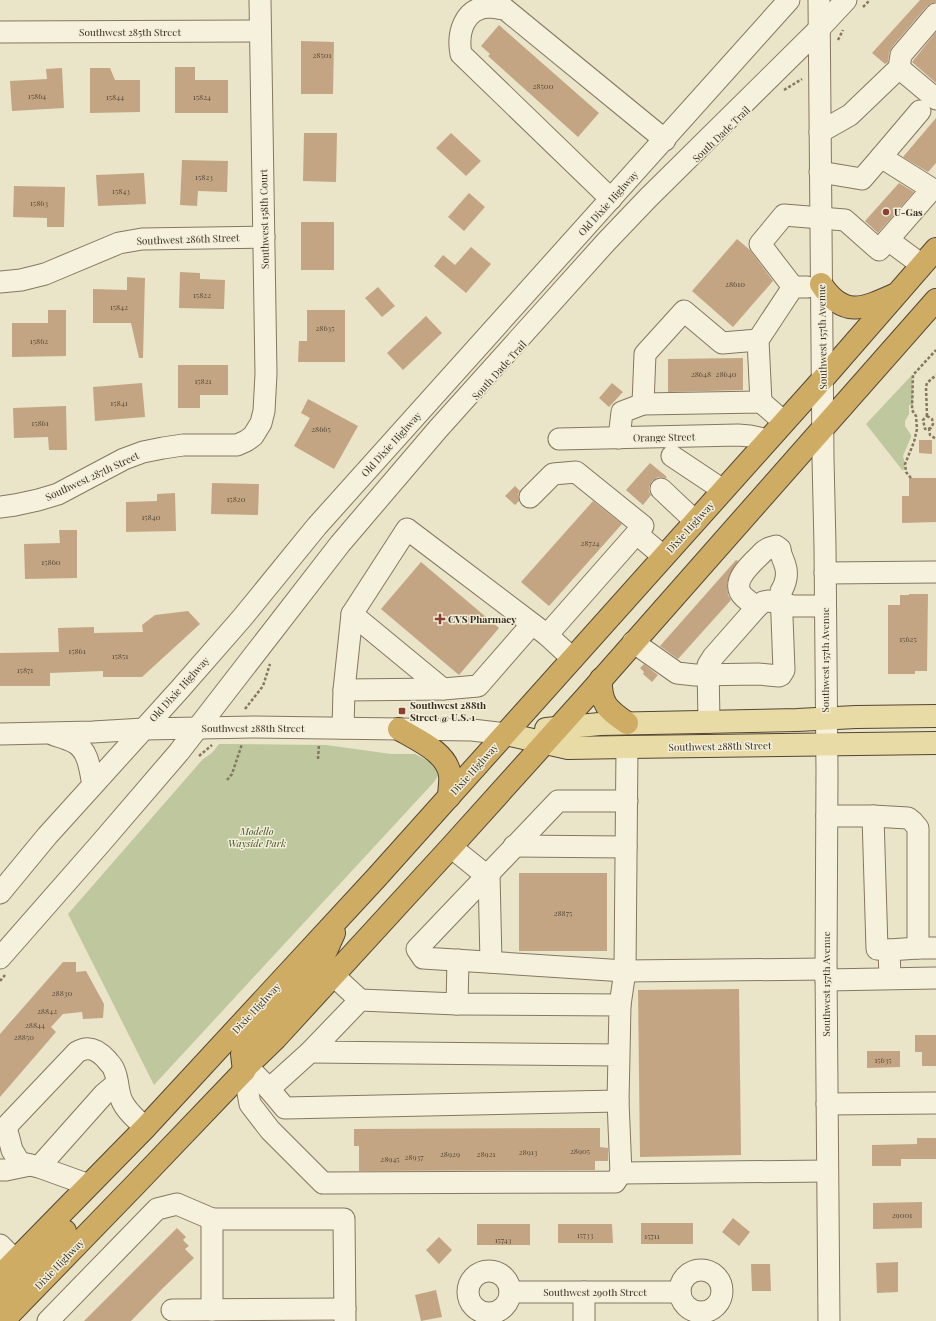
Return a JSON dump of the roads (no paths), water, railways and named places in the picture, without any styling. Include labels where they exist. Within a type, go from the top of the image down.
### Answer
[{"type":"highway","name":"Dixie Highway","points":[[0,1276],[146,1128],[342,915],[574,659],[663,556],[822,380],[936,249]]},
{"type":"highway","points":[[821,286],[835,301],[844,306],[856,308],[869,306],[898,292]]},
{"type":"highway","name":"Dixie Highway","points":[[7,1314],[134,1186],[276,1038],[451,847],[936,300]]},
{"type":"highway","points":[[600,679],[600,690],[605,705],[611,712],[627,723]]},
{"type":"highway","points":[[399,729],[438,753],[445,760],[449,768],[450,775],[449,797]]},
{"type":"highway","points":[[246,1068],[242,1054],[246,1044],[317,971],[342,915]]},
{"type":"highway","points":[[7,1314],[77,1218],[112,1163]]},
{"type":"main road","name":"Southwest 288th Street","points":[[506,734],[551,735],[600,724],[936,716]]},
{"type":"main road","name":"Southwest 288th Street","points":[[551,735],[568,748],[936,744]]},
{"type":"street","name":"Southwest 158th Court","points":[[253,436],[261,423],[266,397],[260,0]]},
{"type":"street","name":"Old Dixie Highway","points":[[0,893],[47,836],[242,618],[317,526],[665,140],[789,0]]},
{"type":"street","name":"Southwest 157th Avenue","points":[[819,0],[827,816],[826,974],[829,1321]]},
{"type":"street","points":[[0,958],[105,839],[179,752],[303,591],[365,514],[554,298],[648,198],[819,29],[846,0]]},
{"type":"street","points":[[611,199],[461,54],[459,44],[466,18],[475,11],[489,7],[505,9],[665,140]]},
{"type":"street","points":[[820,132],[850,114],[899,68],[901,56],[936,14]]},
{"type":"street","name":"Southwest 285th Street","points":[[0,32],[260,31]]},
{"type":"street","points":[[820,172],[862,179],[930,96],[899,68]]},
{"type":"street","points":[[793,287],[760,244],[784,215],[845,220],[879,250],[935,188],[881,157]]},
{"type":"street","name":"Southwest 286th Street","points":[[0,282],[21,280],[45,274],[119,243],[142,239],[264,237]]},
{"type":"street","points":[[888,240],[922,265]]},
{"type":"street","points":[[793,287],[821,286]]},
{"type":"street","points":[[761,402],[758,340],[793,287]]},
{"type":"street","points":[[643,404],[645,354],[684,311],[722,343],[758,340]]},
{"type":"street","points":[[619,438],[622,412],[643,404],[761,402],[784,422]]},
{"type":"street","name":"Orange Street","points":[[576,472],[568,439],[738,435],[768,440]]},
{"type":"street","name":"Southwest 287th Street","points":[[0,507],[30,502],[58,494],[110,466],[143,452],[183,445],[237,445],[253,436]]},
{"type":"street","points":[[672,456],[723,490]]},
{"type":"street","points":[[344,690],[478,686],[637,534],[643,526],[576,472],[553,474],[530,497]]},
{"type":"street","points":[[661,489],[695,521]]},
{"type":"street","points":[[343,728],[344,690],[352,614],[408,529],[539,629],[574,659]]},
{"type":"street","points":[[637,534],[663,556]]},
{"type":"street","points":[[633,642],[677,673],[708,675],[781,675],[784,670],[782,597],[776,585],[776,566],[780,557],[778,547],[776,546],[764,551],[740,578],[739,586],[741,593],[756,607]]},
{"type":"street","points":[[825,573],[936,572]]},
{"type":"street","points":[[782,597],[794,606],[825,606]]},
{"type":"street","points":[[709,722],[708,666],[756,607],[763,602],[782,597]]},
{"type":"street","points":[[352,614],[443,688]]},
{"type":"street","name":"Southwest 288th Street","points":[[0,734],[93,732],[144,728],[343,728],[472,730],[506,734]]},
{"type":"street","points":[[48,732],[76,743],[84,752],[93,785]]},
{"type":"street","points":[[246,1068],[250,1104],[270,1130],[323,1183],[616,1182],[621,1173],[618,1101],[620,1005],[625,971],[627,747]]},
{"type":"street","points":[[627,801],[558,801],[418,949],[423,958],[625,971],[826,974],[890,978],[936,978]]},
{"type":"street","points":[[827,816],[874,816],[908,818],[918,828],[927,948],[877,950],[874,816]]},
{"type":"street","points":[[514,846],[626,847]]},
{"type":"street","points":[[451,847],[488,875]]},
{"type":"street","points":[[488,875],[491,962]]},
{"type":"street","points":[[889,950],[890,978]]},
{"type":"street","points":[[457,1004],[458,960]]},
{"type":"street","points":[[333,975],[360,1000],[457,1004],[620,1005]]},
{"type":"street","points":[[269,1089],[310,1052],[360,1000]]},
{"type":"street","points":[[89,1185],[22,1163],[18,1160],[3,1130],[77,1052],[84,1048],[90,1048],[97,1051],[104,1057],[114,1070],[119,1092],[126,1108],[146,1128]]},
{"type":"street","points":[[310,1052],[619,1055]]},
{"type":"street","points":[[246,1068],[269,1089],[285,1108],[618,1101]]},
{"type":"street","points":[[0,1170],[34,1166],[104,1094],[119,1092]]},
{"type":"street","points":[[827,1104],[936,1103]]},
{"type":"street","points":[[621,1173],[827,1171]]},
{"type":"street","points":[[48,1321],[157,1209],[177,1204],[212,1219],[344,1219],[345,1315],[301,1315],[212,1310],[172,1310]]},
{"type":"street","points":[[212,1219],[212,1310]]},
{"type":"street","points":[[0,1245],[16,1261]]},
{"type":"street","name":"Southwest 290th Street","points":[[510,1292],[680,1292]]},
{"type":"street","points":[[584,1292],[584,1321]]},
{"type":"place","name":"U-Gas","points":[[886,212]]},
{"type":"place","name":"CVS Pharmacy","points":[[440,619]]},
{"type":"place","name":"Southwest 288th Street @ U.S. 1","points":[[402,711]]},
{"type":"park label","name":"Modello Wayside Park","points":[[257,836]]}]
